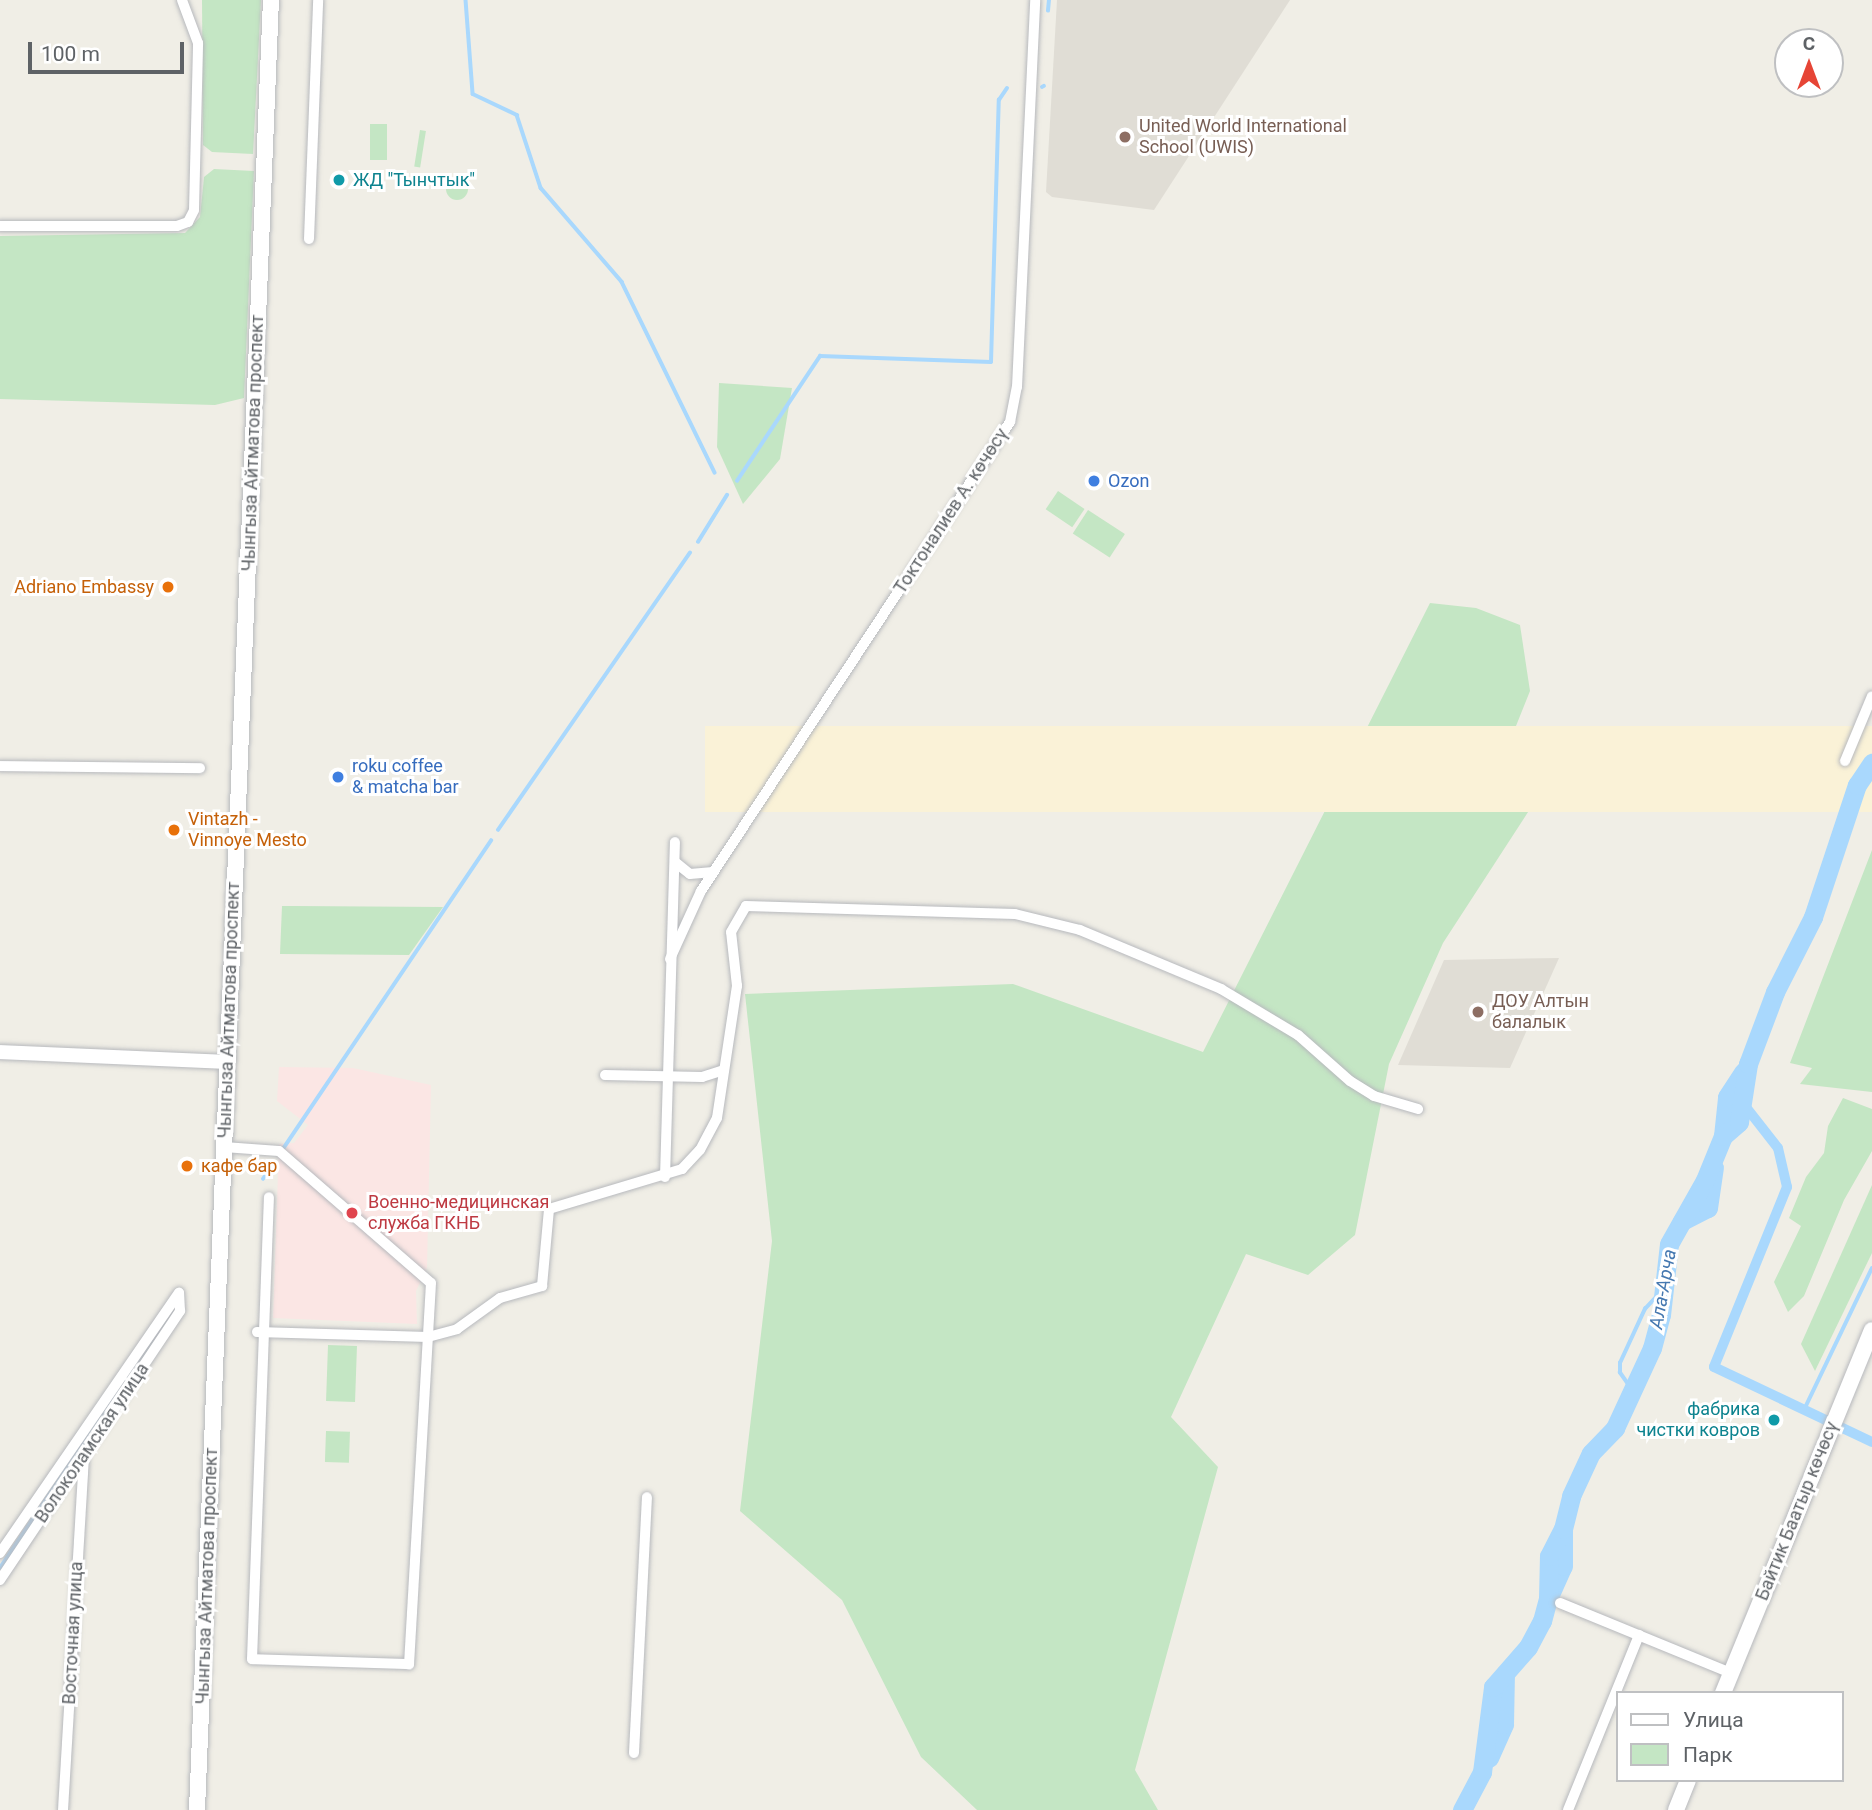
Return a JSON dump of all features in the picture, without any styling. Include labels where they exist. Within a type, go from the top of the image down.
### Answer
[{"type":"main road","name":"Чынгыза Айтматова проспект","points":[[197,1810],[271,0]]},
{"type":"main road","name":"Байтик Баатыр көчөсү","points":[[1724,1691],[1872,1330]]},
{"type":"main road","points":[[1676,1810],[1687,1782]]},
{"type":"street","points":[[0,226],[177,226],[188,222],[194,209],[198,43],[183,0]]},
{"type":"street","points":[[309,239],[318,0]]},
{"type":"street","name":"Токтоналиев А. көчөсү","points":[[670,959],[691,908],[713,872],[1010,422],[1017,387],[1035,0]]},
{"type":"street","points":[[1845,761],[1872,696]]},
{"type":"street","points":[[0,766],[200,768]]},
{"type":"street","points":[[664,1177],[665,1076],[676,842]]},
{"type":"street","points":[[675,862],[690,874],[713,872]]},
{"type":"street","points":[[261,1332],[428,1337],[457,1329],[500,1298],[542,1286],[549,1209],[664,1177],[682,1169],[710,1133],[724,1070],[737,986],[732,932],[746,906],[1015,914],[1080,930],[1221,989],[1298,1035],[1350,1081],[1374,1096],[1418,1109]]},
{"type":"street","points":[[0,1052],[227,1062]]},
{"type":"street","points":[[605,1075],[702,1077],[724,1070]]},
{"type":"street","points":[[224,1147],[279,1151],[430,1283],[409,1664],[252,1659],[261,1332],[270,1197]]},
{"type":"street","name":"Волоколамская улица","points":[[0,1553],[179,1293],[180,1305],[0,1580]]},
{"type":"street","name":"Восточная улица","points":[[63,1810],[83,1457]]},
{"type":"street","points":[[634,1753],[647,1497]]},
{"type":"street","points":[[1560,1603],[1731,1672]]},
{"type":"street","points":[[1616,1691],[1639,1635]]},
{"type":"street","points":[[1568,1810],[1616,1692]]},
{"type":"shaded area","name":"United World International School (UWIS)","points":[[1057,0],[1290,0],[1154,210],[1052,197],[1046,192]]},
{"type":"shaded area","name":"ДОУ Алтын балалык","points":[[1559,958],[1510,1068],[1398,1065],[1444,960]]},
{"type":"shaded area","name":"Военно-медицинская служба ГКНБ","points":[[279,1067],[353,1068],[431,1085],[427,1268],[416,1291],[417,1324],[273,1318],[279,1144],[294,1143],[308,1125],[277,1101]]},
{"type":"green space","points":[[202,0],[261,0],[253,154],[212,152],[203,145]]},
{"type":"green space","points":[[370,124],[387,124],[387,160],[370,160]]},
{"type":"green space","points":[[420,130],[426,131],[420,167],[414,167]]},
{"type":"green space","points":[[214,169],[254,171],[244,398],[215,405],[0,399],[0,236],[185,233],[200,217],[204,177]]},
{"type":"green space","points":[[457,178],[465,181],[468,189],[465,197],[457,200],[449,197],[446,189],[449,181]]},
{"type":"green space","points":[[719,383],[792,388],[780,459],[743,504],[717,447]]},
{"type":"green space","points":[[1058,491],[1085,509],[1072,527],[1046,509]]},
{"type":"green space","points":[[1088,510],[1125,534],[1110,557],[1073,533]]},
{"type":"green space","points":[[1430,603],[1476,608],[1520,625],[1530,691],[1498,771],[1532,806],[1443,943],[1389,1064],[1355,1235],[1308,1275],[1246,1254],[1171,1417],[1218,1467],[1135,1770],[1158,1810],[977,1810],[921,1757],[842,1600],[740,1511],[772,1241],[745,994],[1013,984],[1203,1052]]},
{"type":"green space","points":[[1872,850],[1872,1092],[1800,1084],[1812,1068],[1790,1063]]},
{"type":"green space","points":[[282,906],[443,907],[409,955],[280,954]]},
{"type":"green space","points":[[1843,1098],[1872,1109],[1872,1151],[1844,1200],[1804,1296],[1788,1312],[1774,1282],[1801,1226],[1789,1218],[1806,1177],[1824,1153],[1828,1126]]},
{"type":"green space","points":[[1872,1185],[1872,1253],[1815,1371],[1801,1344]]},
{"type":"green space","points":[[328,1345],[357,1346],[355,1402],[326,1401]]},
{"type":"green space","points":[[326,1431],[350,1432],[349,1463],[325,1462]]},
{"type":"sand","points":[[705,726],[1872,726],[1872,812],[705,812]]},
{"type":"waterway","points":[[466,0],[473,94],[517,115],[541,188],[622,282],[715,473]]},
{"type":"waterway","points":[[1048,11],[1049,0]]},
{"type":"waterway","points":[[737,481],[820,356],[991,362],[999,100],[1007,88]]},
{"type":"waterway","points":[[698,542],[727,495]]},
{"type":"waterway","points":[[498,830],[690,553]]},
{"type":"waterway","name":"Ала-Арча","points":[[1462,1810],[1482,1772],[1493,1687],[1528,1647],[1542,1621],[1548,1599],[1549,1556],[1563,1529],[1571,1496],[1591,1453],[1615,1428],[1652,1348],[1661,1315],[1669,1244],[1705,1180],[1723,1136],[1739,1122],[1748,1064],[1775,992],[1813,917],[1857,785],[1872,763]]},
{"type":"waterway","points":[[283,1149],[491,841]]},
{"type":"waterway","points":[[1723,1136],[1727,1097],[1743,1072]]},
{"type":"waterway","points":[[1742,1102],[1778,1148],[1787,1187],[1714,1367],[1872,1442]]},
{"type":"waterway","points":[[263,1179],[273,1165]]},
{"type":"waterway","points":[[1682,1221],[1708,1208],[1714,1167]]},
{"type":"waterway","points":[[1804,1410],[1872,1268]]},
{"type":"waterway","points":[[1632,1390],[1620,1373],[1620,1363],[1645,1309],[1661,1292]]},
{"type":"waterway","points":[[0,1568],[177,1305]]},
{"type":"waterway","points":[[1548,1599],[1563,1566],[1563,1531]]},
{"type":"waterway","points":[[1489,1758],[1504,1724],[1505,1674]]},
{"type":"place","name":"United World International School (UWIS)","points":[[1125,137]]},
{"type":"place","name":"ЖД \"Тынчтык\"","points":[[339,180]]},
{"type":"place","name":"Ozon","points":[[1094,481]]},
{"type":"place","name":"Adriano Embassy","points":[[168,587]]},
{"type":"place","name":"roku coffee & matcha bar","points":[[338,777]]},
{"type":"place","name":"Vintazh - Vinnoye Mesto","points":[[174,830]]},
{"type":"place","name":"ДОУ Алтын балалык","points":[[1478,1012]]},
{"type":"place","name":"кафе бар","points":[[187,1166]]},
{"type":"place","name":"Военно-медицинская служба ГКНБ","points":[[352,1213]]},
{"type":"place","name":"фабрика чистки ковров","points":[[1774,1420]]}]
